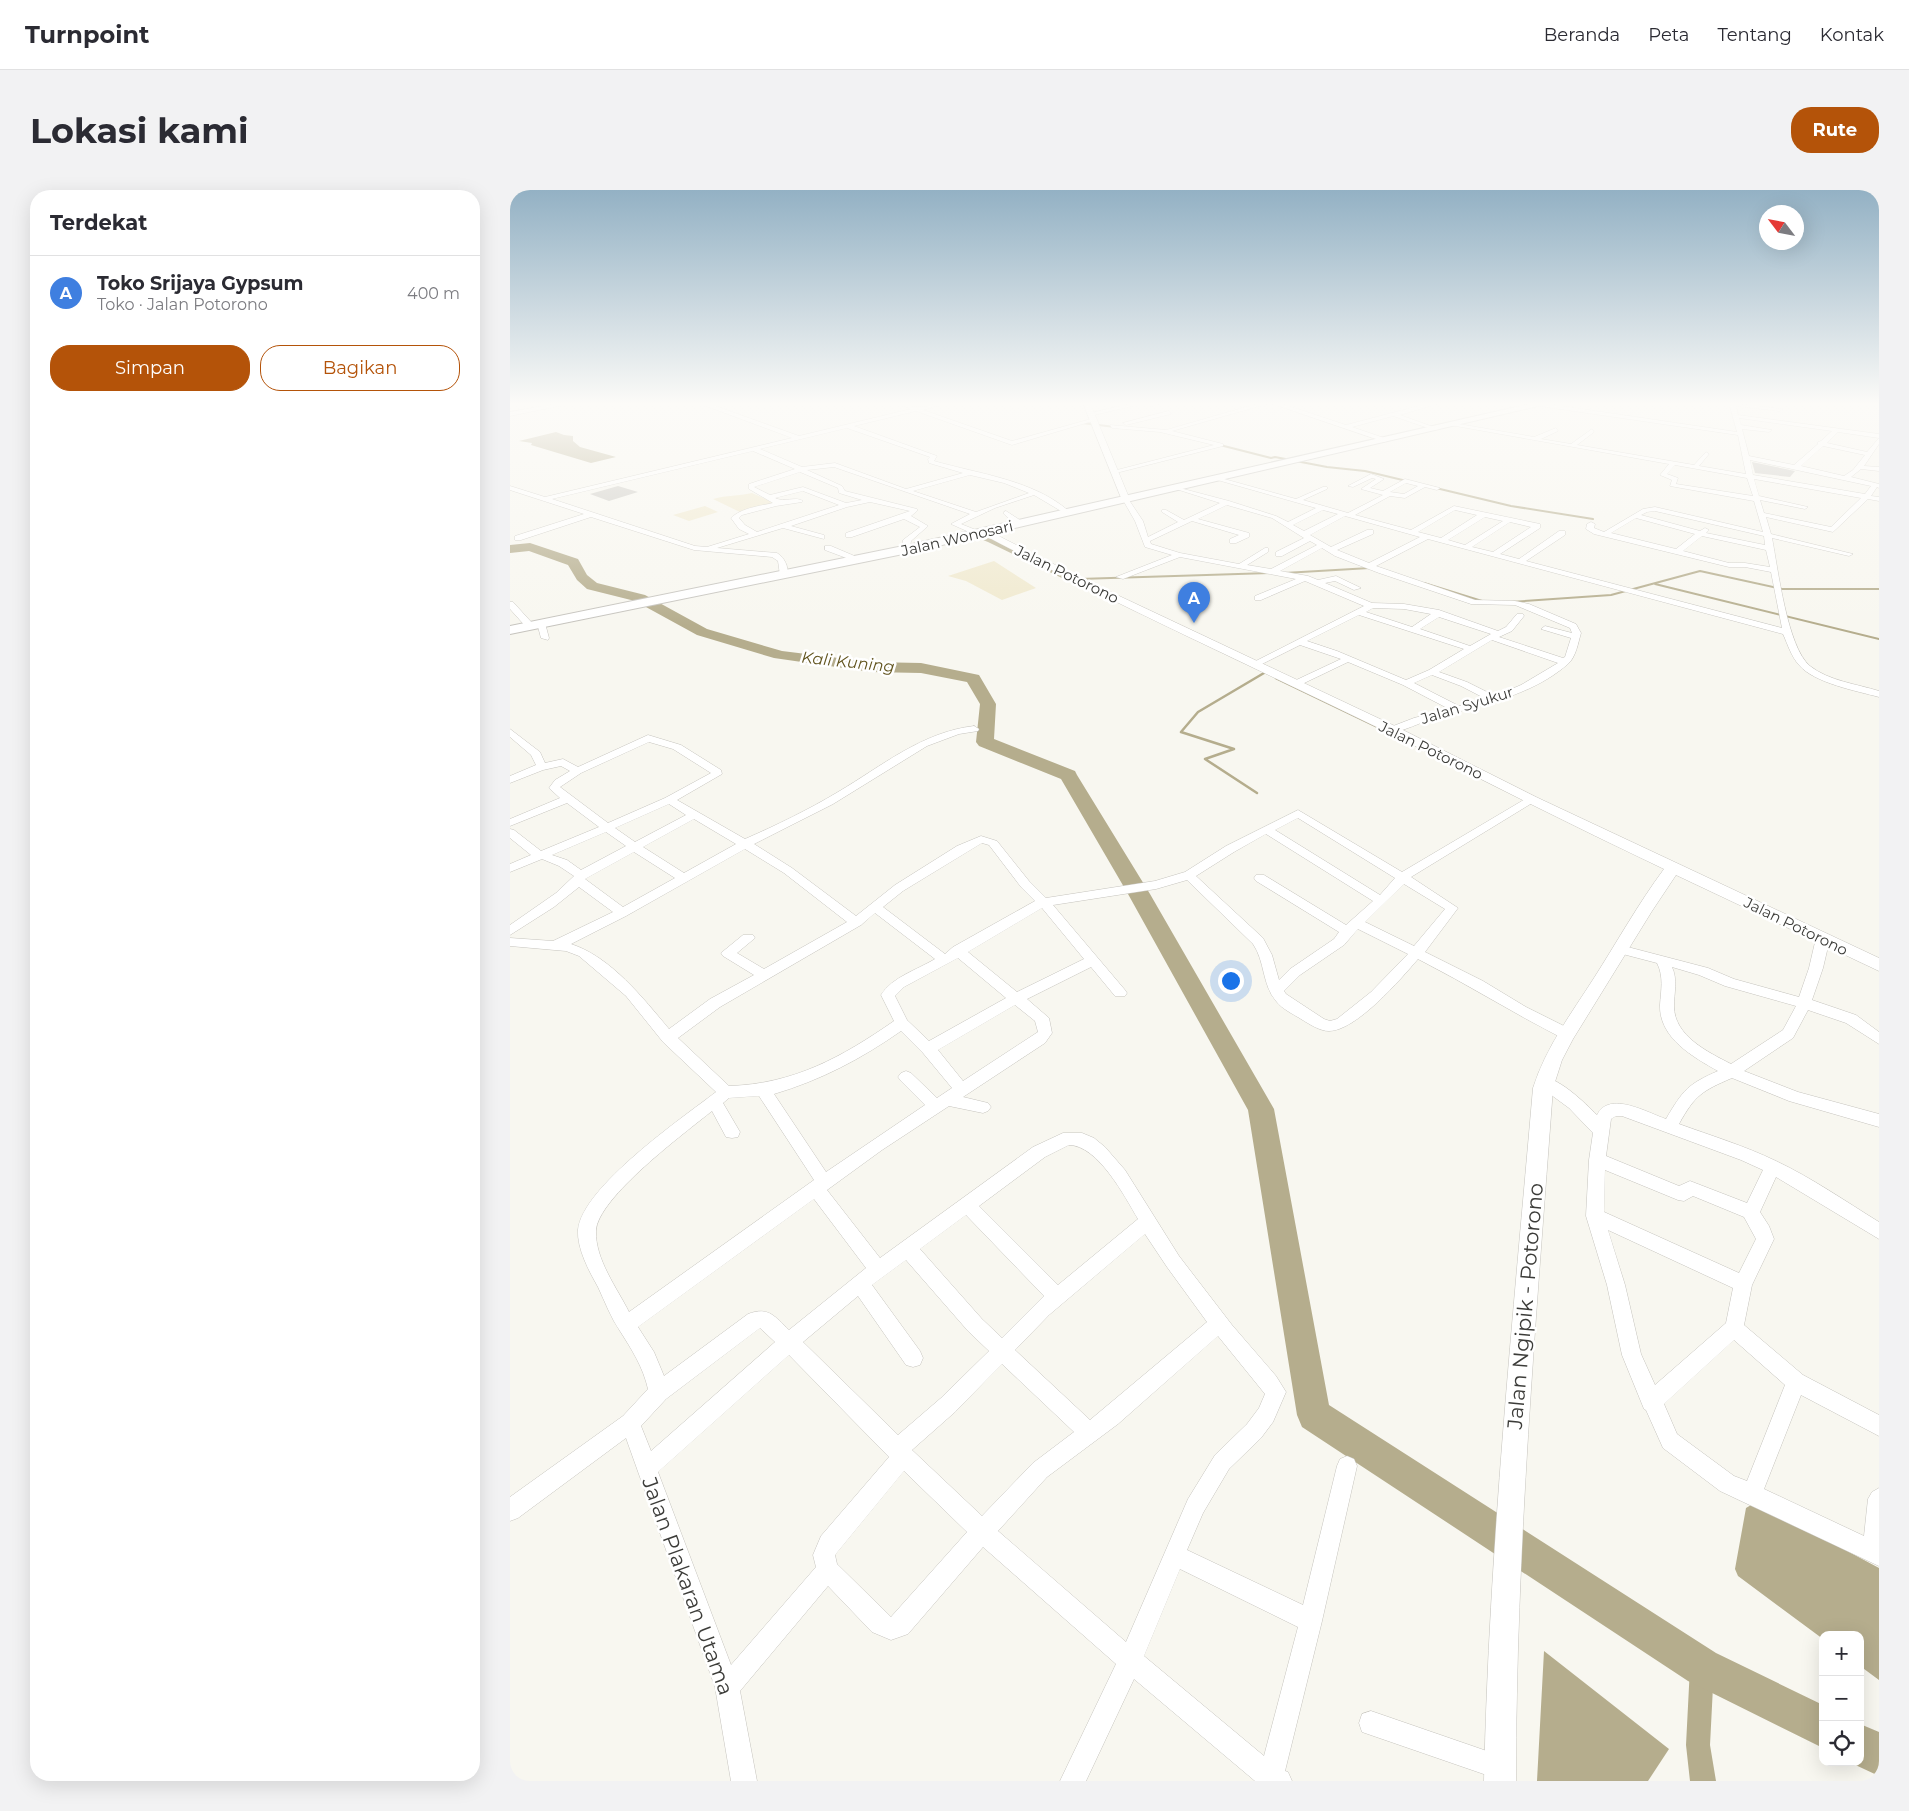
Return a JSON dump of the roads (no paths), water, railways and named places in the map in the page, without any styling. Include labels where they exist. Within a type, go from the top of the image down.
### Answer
[{"type":"highway","name":"Jalan Wonosari","points":[[510,630],[677,596],[784,570],[860,560],[908,550],[1224,477]]},
{"type":"street","points":[[546,499],[637,477]]},
{"type":"street","points":[[778,504],[778,502],[751,488],[751,485],[780,477]]},
{"type":"street","points":[[818,477],[840,487],[842,489],[841,492],[915,510]]},
{"type":"street","points":[[867,477],[976,514]]},
{"type":"street","points":[[906,491],[958,477]]},
{"type":"street","points":[[990,477],[1006,481],[1035,493],[1068,513]]},
{"type":"street","points":[[1118,477],[1126,500],[1139,520],[1148,545],[1179,554],[1305,578],[1371,606]]},
{"type":"street","points":[[1351,486],[1369,477]]},
{"type":"street","points":[[1375,477],[1381,479],[1364,489],[1405,496],[1425,485]]},
{"type":"street","points":[[1666,491],[1676,479],[1672,477]]},
{"type":"street","points":[[1750,477],[1767,534],[1787,632],[1795,652],[1806,667],[1840,682],[1879,694]]},
{"type":"street","points":[[1758,477],[1879,498]]},
{"type":"street","points":[[1761,514],[1833,530],[1877,485],[1842,477]]},
{"type":"street","points":[[1217,479],[1240,487],[1441,541],[1787,632]]},
{"type":"street","points":[[1279,554],[1306,536],[1387,493],[1406,480],[1437,488]]},
{"type":"street","points":[[1768,499],[1771,490],[1782,481]]},
{"type":"street","points":[[877,487],[885,484]]},
{"type":"street","points":[[1199,484],[1240,487]]},
{"type":"street","points":[[1672,485],[1768,499],[1805,508]]},
{"type":"street","points":[[510,488],[703,550],[774,554],[778,556],[784,570]]},
{"type":"street","points":[[768,498],[801,488],[845,505]]},
{"type":"street","points":[[1178,488],[1261,512],[1289,524],[1331,550],[1382,571],[1474,602],[1515,603],[1526,606],[1573,626],[1577,633],[1566,662],[1439,613],[1402,605],[1371,606],[1255,664]]},
{"type":"street","points":[[1296,501],[1325,488]]},
{"type":"street","points":[[854,495],[869,490]]},
{"type":"street","points":[[976,534],[955,524],[976,514],[1035,493]]},
{"type":"street","points":[[703,550],[845,505],[870,500]]},
{"type":"street","points":[[849,535],[912,514],[915,510],[934,500]]},
{"type":"street","points":[[754,533],[742,527],[735,518],[740,514],[778,504],[800,501]]},
{"type":"street","points":[[1147,540],[1228,502]]},
{"type":"street","points":[[813,508],[825,507],[833,510]]},
{"type":"street","points":[[1289,524],[1322,508]]},
{"type":"street","points":[[1411,532],[1454,508],[1537,526],[1494,555]]},
{"type":"street","points":[[1605,534],[1645,510],[1655,509],[1849,554]]},
{"type":"street","points":[[1164,511],[1209,528]]},
{"type":"street","points":[[1006,513],[1020,524]]},
{"type":"street","points":[[1441,541],[1484,514]]},
{"type":"street","points":[[518,538],[590,515]]},
{"type":"street","points":[[905,516],[924,526],[907,540],[906,547],[908,550]]},
{"type":"street","points":[[1636,516],[1700,533],[1770,548]]},
{"type":"street","points":[[1466,547],[1509,520]]},
{"type":"street","points":[[1187,521],[1246,535],[1233,542]]},
{"type":"street","points":[[1591,524],[1590,529],[1676,553],[1729,566],[1745,564],[1775,570]]},
{"type":"street","points":[[1676,553],[1700,533],[1718,524]]},
{"type":"street","points":[[783,526],[821,537]]},
{"type":"street","points":[[1331,550],[1370,532]]},
{"type":"street","points":[[1520,562],[1562,533]]},
{"type":"street","name":"Jalan Potorono","points":[[976,534],[1255,664],[1531,800],[1879,965]]},
{"type":"street","points":[[1370,566],[1426,536]]},
{"type":"street","points":[[1276,572],[1322,545]]},
{"type":"street","points":[[828,548],[860,560]]},
{"type":"street","points":[[1240,566],[1265,550]]},
{"type":"street","points":[[1120,576],[1179,554]]},
{"type":"street","points":[[1258,598],[1305,578]]},
{"type":"street","points":[[1317,583],[1336,578],[1357,588]]},
{"type":"street","points":[[510,604],[536,625],[545,638]]},
{"type":"street","points":[[1358,612],[1413,630],[1467,652]]},
{"type":"street","points":[[1413,630],[1439,613]]},
{"type":"street","points":[[1406,683],[1432,672],[1494,635],[1509,629],[1520,616]]},
{"type":"street","points":[[1545,629],[1576,637]]},
{"type":"street","points":[[1300,642],[1406,683],[1457,709]]},
{"type":"street","points":[[1447,650],[1467,652]]},
{"type":"street","points":[[1294,684],[1348,659]]},
{"type":"street","name":"Jalan Syukur","points":[[1392,730],[1457,709],[1494,700],[1529,684],[1566,662]]},
{"type":"street","points":[[1432,672],[1464,684],[1494,700]]},
{"type":"street","points":[[555,946],[622,913],[745,844],[834,799],[912,750],[950,732],[964,728],[974,729]]},
{"type":"street","points":[[510,732],[536,754],[542,765],[539,768]]},
{"type":"street","points":[[510,868],[609,827],[714,778],[717,772],[678,747],[648,738],[577,771],[559,782],[554,788],[609,827],[635,847],[683,878]]},
{"type":"street","points":[[510,780],[539,768],[563,762],[577,771]]},
{"type":"street","points":[[510,823],[568,799]]},
{"type":"street","points":[[669,800],[761,852],[856,922]]},
{"type":"street","points":[[1277,990],[1296,972],[1339,942],[1403,877],[1531,800]]},
{"type":"street","points":[[961,1088],[928,1049],[902,1023],[888,996],[892,990],[943,959],[1043,902],[1126,890],[1189,875],[1230,849],[1298,813],[1452,908],[1444,921],[1384,989],[1338,1025],[1330,1026],[1280,997],[1264,949],[1245,927],[1189,875]]},
{"type":"street","points":[[510,931],[580,878],[694,815]]},
{"type":"street","points":[[1266,829],[1381,900]]},
{"type":"street","points":[[510,833],[528,848],[563,863],[622,913]]},
{"type":"street","points":[[668,1038],[715,1002],[856,922],[899,888],[961,848],[981,839],[993,843],[1025,884],[1043,902],[1120,993]]},
{"type":"street","name":"Jalan Ngipik - Potorono","points":[[1500,1774],[1501,1688],[1512,1475],[1544,1082],[1547,1072],[1567,1034],[1642,913],[1674,867]]},
{"type":"street","points":[[1260,878],[1352,927],[1417,952],[1478,984],[1521,1011],[1567,1034]]},
{"type":"street","points":[[874,906],[943,959]]},
{"type":"street","points":[[748,938],[728,953],[763,974]]},
{"type":"street","points":[[1669,1128],[1686,1098],[1701,1085],[1733,1071],[1748,1059],[1774,1045],[1788,1034],[1804,1003],[1816,968],[1823,938]]},
{"type":"street","points":[[510,942],[567,947],[584,953],[631,993],[720,1097],[732,1132]]},
{"type":"street","points":[[1620,949],[1703,971],[1730,983],[1804,1003],[1851,1019],[1879,1040]]},
{"type":"street","points":[[626,1325],[820,1185],[961,1088],[1034,1043],[1045,1033],[1044,1022],[1040,1017],[994,982],[958,950]]},
{"type":"street","points":[[928,1049],[1017,998],[1093,960]]},
{"type":"street","points":[[1662,960],[1668,973],[1666,1007],[1668,1020],[1672,1029],[1694,1050],[1748,1079],[1808,1102],[1867,1116],[1879,1122]]},
{"type":"street","points":[[1268,963],[1296,972]]},
{"type":"street","points":[[659,1392],[652,1367],[626,1325],[591,1253],[587,1240],[588,1220],[592,1210],[618,1181],[666,1139],[720,1097],[813,1077],[840,1064],[902,1023]]},
{"type":"street","points":[[906,1077],[940,1102],[983,1107]]},
{"type":"street","points":[[1544,1082],[1582,1109],[1601,1131]]},
{"type":"street","points":[[764,1089],[820,1185],[878,1269]]},
{"type":"street","points":[[1879,1231],[1813,1189],[1747,1155],[1617,1109],[1604,1116],[1597,1160],[1595,1216],[1616,1285],[1632,1356],[1670,1441],[1727,1484],[1752,1494],[1876,1554],[1879,1499]]},
{"type":"street","points":[[646,1469],[789,1342],[878,1269],[1040,1152],[1058,1142],[1073,1137],[1088,1142],[1103,1156],[1122,1179],[1160,1242],[1219,1323],[1268,1379],[1276,1392],[1266,1416],[1218,1470],[1195,1506],[1130,1661],[1073,1781]]},
{"type":"street","points":[[1597,1160],[1678,1193],[1684,1194],[1690,1188],[1751,1212]]},
{"type":"street","points":[[1651,1402],[1734,1328],[1743,1284],[1765,1239],[1763,1232],[1752,1219],[1751,1212],[1772,1167]]},
{"type":"street","points":[[966,1204],[1057,1296]]},
{"type":"street","points":[[1595,1216],[1743,1284]]},
{"type":"street","points":[[1148,1221],[1057,1296],[900,1453],[828,1544],[824,1555],[828,1570],[880,1624],[891,1629],[900,1626],[1040,1470],[1111,1417],[1219,1323]]},
{"type":"street","points":[[907,1248],[975,1325],[1089,1433]]},
{"type":"street","points":[[860,1283],[913,1358]]},
{"type":"street","points":[[510,1510],[630,1423],[659,1392],[755,1320],[762,1318],[789,1342],[900,1453],[983,1532],[1130,1661],[1275,1779],[1347,1466]]},
{"type":"street","points":[[1734,1328],[1796,1382],[1879,1426]]},
{"type":"street","points":[[1752,1494],[1796,1382]]},
{"type":"street","name":"Jalan Plakaran Utama","points":[[630,1423],[727,1687],[744,1781]]},
{"type":"street","points":[[1174,1555],[1311,1621]]},
{"type":"street","points":[[727,1687],[828,1570]]},
{"type":"street","points":[[1371,1723],[1500,1774]]},
{"type":"waterway","points":[[1391,477],[1511,506],[1593,519]]},
{"type":"waterway","points":[[963,535],[979,536],[991,540],[1067,577]]},
{"type":"waterway","name":"Kali Kuning","points":[[510,549],[530,547],[573,562],[582,577],[592,586],[640,598],[702,632],[780,655],[871,667],[921,668],[973,678],[988,704],[985,742],[1068,775],[1139,894],[1261,1109],[1314,1415],[1702,1667],[1819,1725]]},
{"type":"waterway","points":[[1284,573],[1370,568]]},
{"type":"waterway","points":[[1511,602],[1611,595],[1700,571],[1782,589],[1879,589]]},
{"type":"waterway","points":[[1079,579],[1270,573]]},
{"type":"waterway","points":[[1424,583],[1482,601]]},
{"type":"waterway","points":[[1655,584],[1879,639]]},
{"type":"waterway","points":[[1257,793],[1205,759],[1234,749],[1181,732],[1198,712],[1264,673]]},
{"type":"waterway","points":[[1276,678],[1380,728]]},
{"type":"waterway","points":[[1702,1667],[1698,1745],[1703,1781]]},
{"type":"waterway","points":[[1864,1747],[1879,1755]]},
{"type":"place","name":"Toko Srijaya Gypsum","points":[[1194,623]]}]
